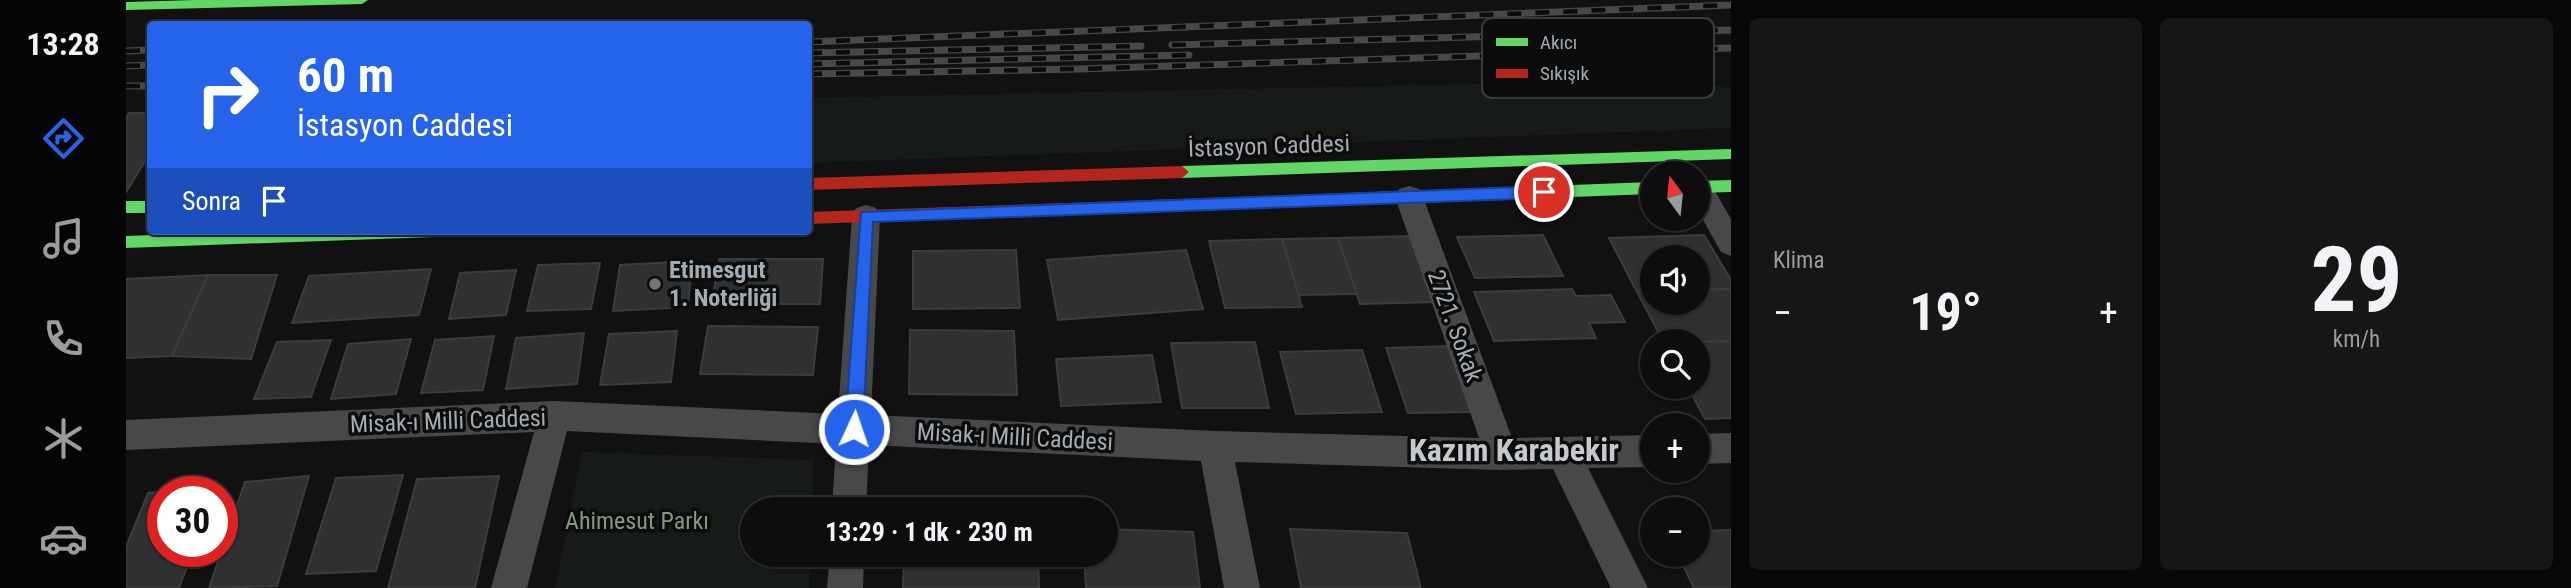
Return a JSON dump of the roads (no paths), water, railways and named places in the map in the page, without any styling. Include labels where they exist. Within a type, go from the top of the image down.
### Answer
[{"type":"main road","points":[[126,6],[362,0]]},
{"type":"main road","name":"İstasyon Caddesi","points":[[812,184],[1731,154]]},
{"type":"main road","points":[[1710,187],[1731,186]]},
{"type":"main road","points":[[812,218],[1640,188]]},
{"type":"main road","points":[[126,207],[147,206]]},
{"type":"main road","points":[[126,242],[322,235]]},
{"type":"street","name":"2721. Sokak","points":[[1409,197],[1501,454]]},
{"type":"street","points":[[1710,208],[1731,244]]},
{"type":"street","points":[[850,497],[866,216]]},
{"type":"street","points":[[509,588],[555,416]]},
{"type":"street","name":"Misak-ı Milli Caddesi","points":[[126,435],[555,416],[1215,446],[1564,455],[1640,452]]},
{"type":"street","points":[[1215,446],[1242,588]]},
{"type":"street","points":[[1710,448],[1731,447]]},
{"type":"street","points":[[1564,455],[1630,588]]},
{"type":"street","points":[[845,588],[846,567]]},
{"type":"railway","points":[[812,42],[1731,5]]},
{"type":"railway","points":[[1714,30],[1731,30]]},
{"type":"railway","points":[[1172,45],[1482,37]]},
{"type":"railway","points":[[812,53],[1141,46]]},
{"type":"railway","points":[[1714,49],[1731,48]]},
{"type":"railway","points":[[126,51],[147,50]]},
{"type":"railway","points":[[812,64],[1189,55]]},
{"type":"railway","points":[[812,74],[1079,69],[1482,56]]},
{"type":"railway","points":[[126,66],[147,65]]},
{"type":"railway","points":[[126,86],[147,86]]},
{"type":"place","name":"Etimesgut 1. Noterliği","points":[[655,284]]},
{"type":"district","name":"Kazım Karabekir","points":[[1514,450]]},
{"type":"park label","name":"Ahimesut Parkı","points":[[637,521]]}]
